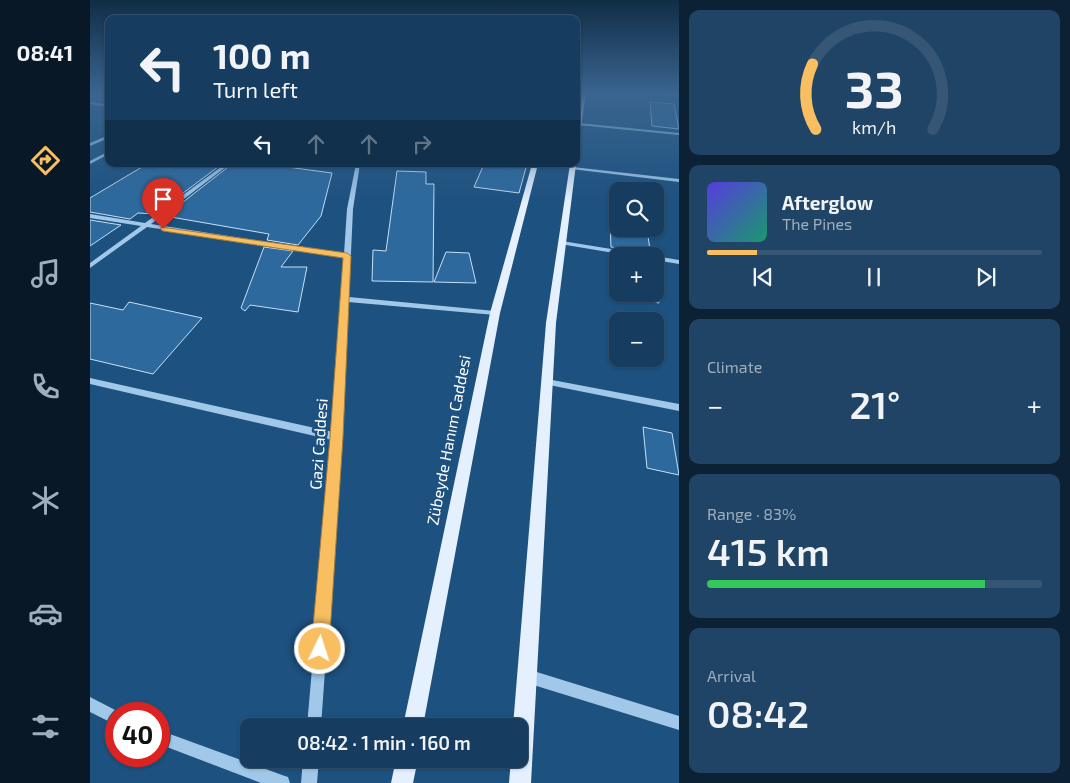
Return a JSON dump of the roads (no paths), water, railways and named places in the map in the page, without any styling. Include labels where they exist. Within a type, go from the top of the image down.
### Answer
[{"type":"main road","name":"Zübeyde Hanım Caddesi","points":[[415,718],[495,313],[534,167]]},
{"type":"main road","points":[[520,783],[551,323],[573,167]]},
{"type":"main road","points":[[402,783],[405,768]]},
{"type":"street","points":[[634,130],[679,134]]},
{"type":"street","points":[[90,145],[105,138]]},
{"type":"street","points":[[90,163],[105,154]]},
{"type":"street","points":[[90,266],[224,167]]},
{"type":"street","name":"Gazi Caddesi","points":[[315,718],[337,437],[350,209],[357,167]]},
{"type":"street","points":[[580,167],[679,181]]},
{"type":"street","points":[[90,216],[347,256]]},
{"type":"street","points":[[562,243],[609,251]]},
{"type":"street","points":[[664,260],[679,262]]},
{"type":"street","points":[[344,299],[495,313]]},
{"type":"street","points":[[90,381],[337,437]]},
{"type":"street","points":[[547,382],[679,408]]},
{"type":"street","points":[[526,676],[679,723]]},
{"type":"street","points":[[90,704],[105,712]]},
{"type":"street","points":[[170,740],[282,783]]},
{"type":"street","points":[[309,783],[310,768]]}]
